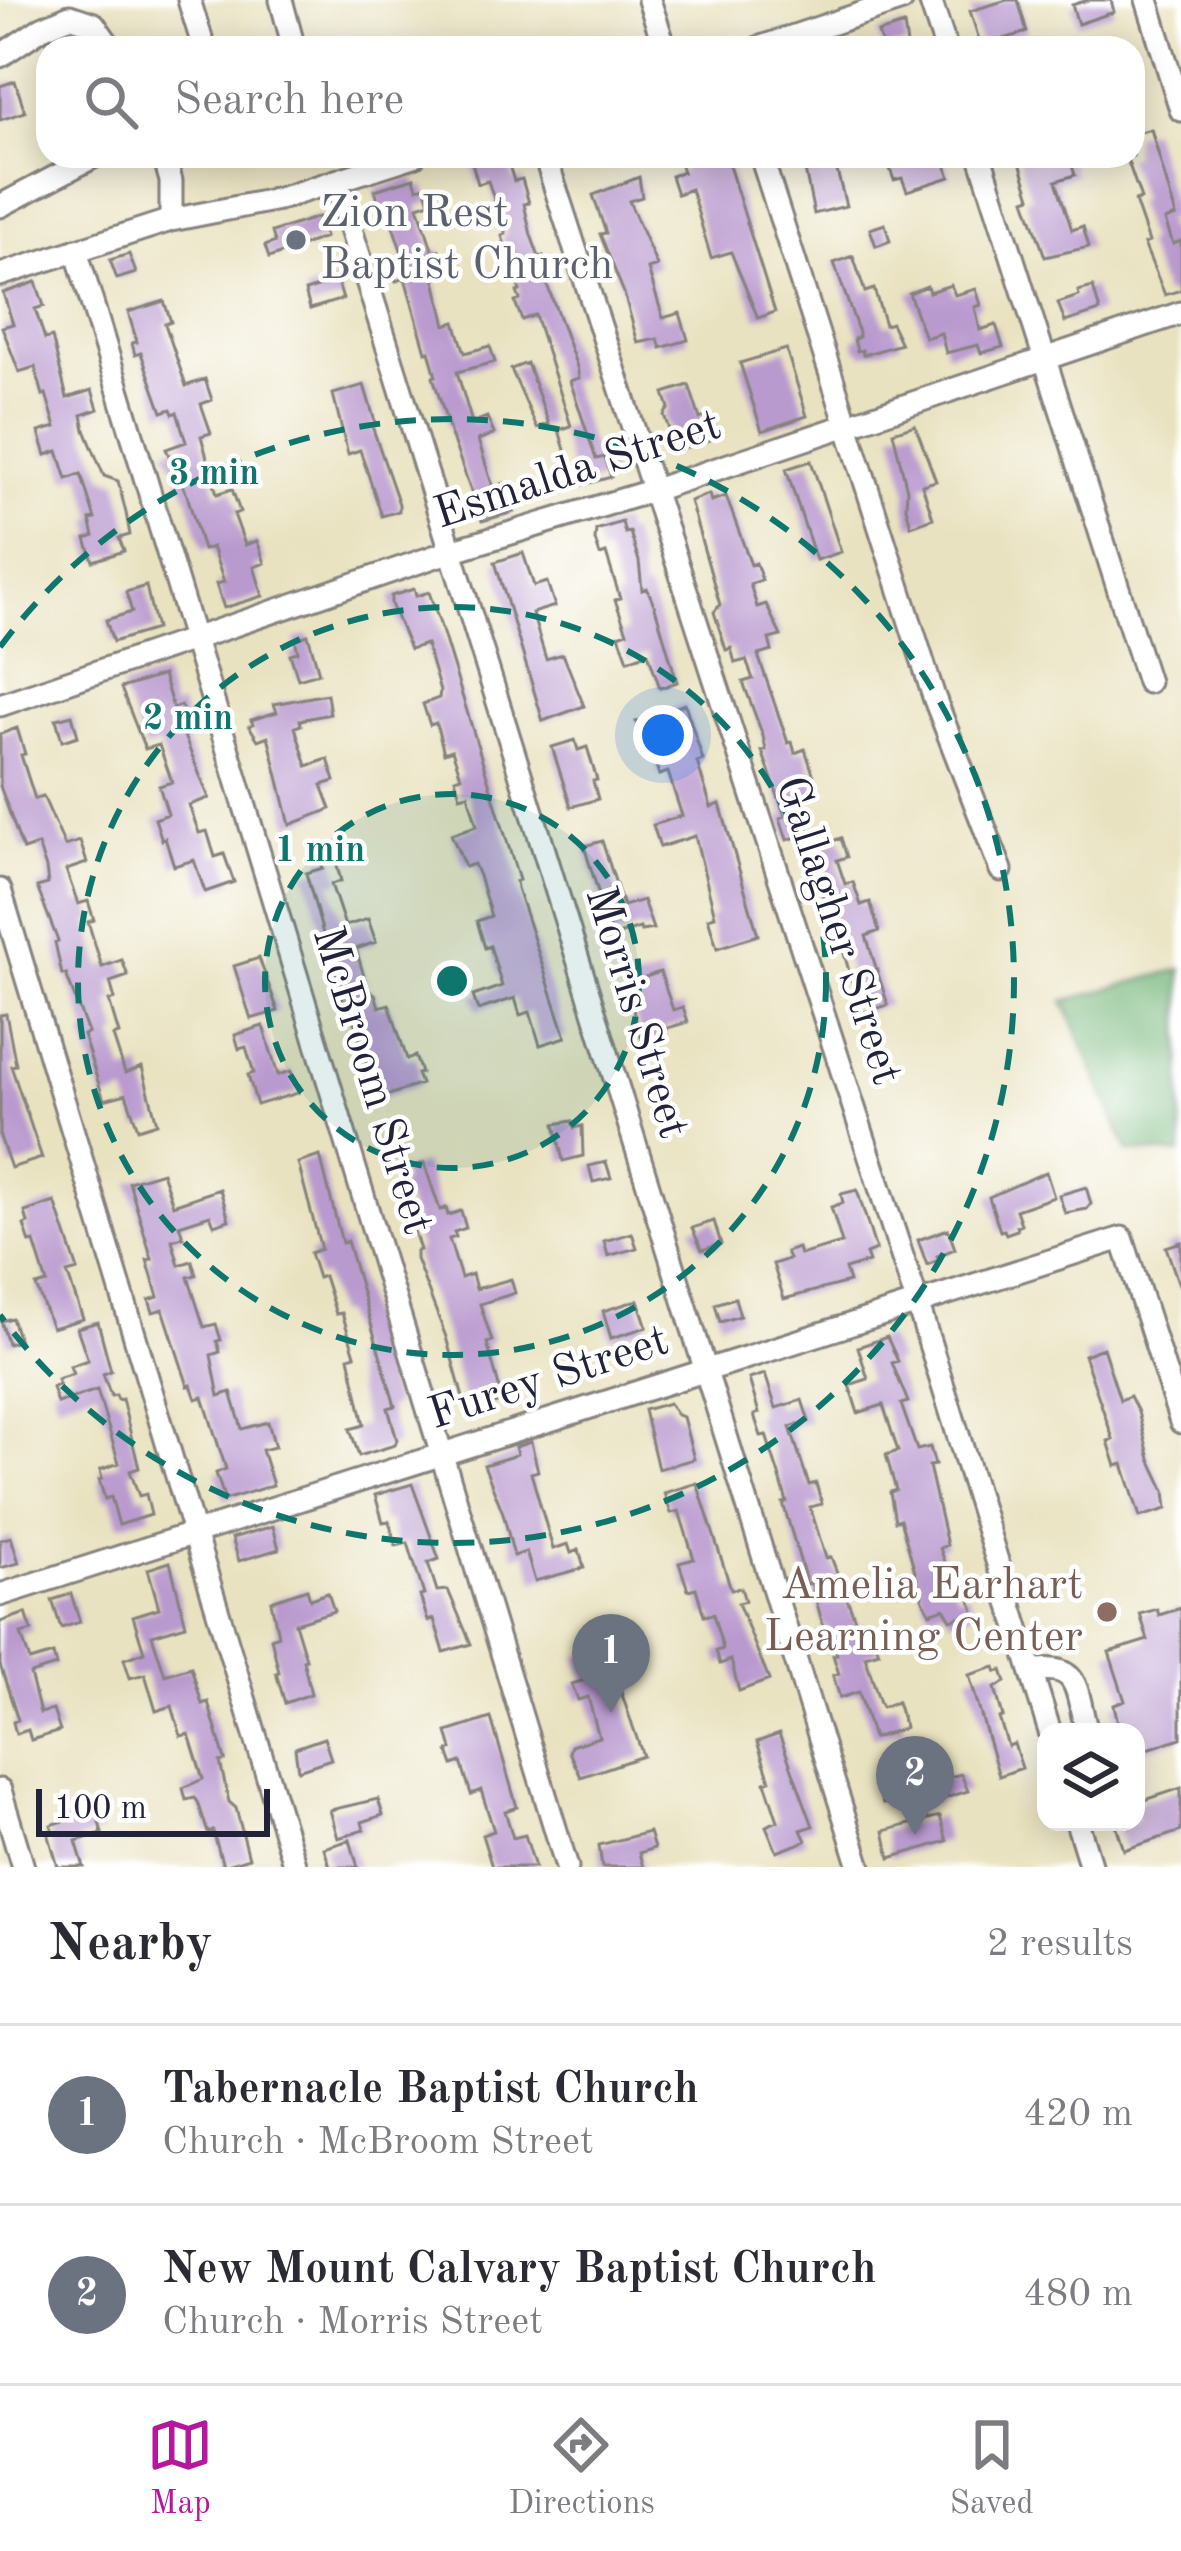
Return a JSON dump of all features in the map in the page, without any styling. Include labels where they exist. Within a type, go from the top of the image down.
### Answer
[{"type":"street","points":[[281,0],[291,36]]},
{"type":"street","points":[[649,0],[661,36]]},
{"type":"street","points":[[794,36],[902,0]]},
{"type":"street","points":[[931,0],[942,36]]},
{"type":"street","points":[[1147,0],[1181,110]]},
{"type":"street","points":[[196,2],[202,36]]},
{"type":"street","points":[[0,56],[70,16],[94,24],[102,36]]},
{"type":"street","points":[[0,206],[72,168]]},
{"type":"street","points":[[167,168],[171,220]]},
{"type":"street","points":[[0,275],[171,220],[279,199],[377,168]]},
{"type":"street","name":"Gallagher Street","points":[[549,168],[917,1302],[1047,1723]]},
{"type":"street","points":[[765,168],[934,697],[1001,870]]},
{"type":"street","points":[[984,168],[1148,682]]},
{"type":"street","name":"Morris Street","points":[[336,181],[860,1867]]},
{"type":"street","name":"McBroom Street","points":[[76,250],[567,1867]]},
{"type":"street","name":"Esmalda Street","points":[[0,705],[451,551],[651,491],[1181,313]]},
{"type":"street","points":[[0,890],[296,1867]]},
{"type":"street","name":"Furey Street","points":[[0,1595],[1122,1238],[1181,1422]]},
{"type":"street","points":[[1031,1671],[1065,1670],[1084,1723]]},
{"type":"street","points":[[0,1790],[23,1867]]},
{"type":"street","points":[[1081,1831],[1091,1867]]},
{"type":"green space","points":[[1181,969],[1181,1154],[1128,1151],[1064,1001]]},
{"type":"building","points":[[1018,0],[1027,32],[978,36],[970,11]]},
{"type":"building","points":[[1111,0],[1114,12],[1078,24],[1072,5]]},
{"type":"building","points":[[904,25],[906,36],[879,36]]},
{"type":"building","points":[[15,81],[25,112],[0,120],[0,86]]},
{"type":"building","points":[[1151,129],[1176,216],[1165,220],[1173,244],[1181,241],[1181,290],[1165,295],[1144,244],[1149,242],[1130,168],[1145,168],[1145,131]]},
{"type":"building","points":[[474,168],[510,168],[514,181],[522,179],[531,235],[539,257],[543,256],[544,276],[577,367],[579,378],[570,381],[596,459],[605,457],[611,477],[576,487],[559,430],[571,426],[535,315],[522,320],[515,302],[520,300],[520,291],[488,181],[478,184]]},
{"type":"building","points":[[682,168],[730,168],[775,312],[758,318],[731,252],[711,258],[691,189],[677,194],[671,176],[683,172]]},
{"type":"building","points":[[805,168],[842,168],[837,171],[846,206],[814,214]]},
{"type":"building","points":[[947,168],[950,177],[907,191],[902,178],[894,180],[890,169]]},
{"type":"building","points":[[1022,168],[1073,168],[1075,175],[1056,181],[1072,230],[1083,226],[1089,247],[1045,257],[1025,199],[1031,197]]},
{"type":"building","points":[[639,177],[642,197],[629,201],[657,266],[648,269],[663,318],[680,313],[688,340],[661,348],[658,339],[638,343],[600,234],[606,233],[593,195]]},
{"type":"building","points":[[414,178],[417,188],[425,186],[430,202],[418,206],[433,252],[439,250],[447,273],[434,277],[446,325],[455,322],[465,353],[490,346],[495,362],[457,372],[472,423],[487,417],[494,434],[478,440],[493,487],[505,483],[514,512],[482,521],[450,432],[405,278],[396,281],[392,269],[405,262],[389,214],[383,216],[375,190]]},
{"type":"building","name":"Zion Rest Baptist Church","points":[[318,217],[325,237],[269,258],[265,246],[275,242],[272,232]]},
{"type":"building","points":[[885,224],[890,241],[876,246],[870,229]]},
{"type":"building","points":[[129,254],[136,273],[117,279],[110,260]]},
{"type":"building","points":[[853,256],[865,292],[874,289],[885,325],[891,323],[901,344],[863,355],[862,350],[857,351],[854,339],[859,333],[834,263]]},
{"type":"building","points":[[337,281],[343,299],[310,309],[305,291]]},
{"type":"building","points":[[36,282],[44,306],[35,309],[45,339],[52,337],[67,398],[92,390],[98,409],[82,415],[85,430],[104,476],[118,481],[126,513],[130,535],[119,538],[124,551],[93,561],[86,539],[94,536],[90,520],[95,519],[81,474],[67,479],[58,451],[46,455],[39,432],[56,427],[46,394],[35,367],[19,372],[2,327],[13,324],[3,293]]},
{"type":"building","points":[[951,285],[955,295],[976,289],[980,330],[996,325],[1003,347],[981,353],[978,345],[946,353],[941,333],[925,338],[909,293]]},
{"type":"building","points":[[1093,287],[1100,311],[1065,322],[1058,303]]},
{"type":"building","points":[[164,301],[171,322],[165,324],[186,386],[205,379],[212,400],[201,404],[211,433],[201,436],[217,494],[232,489],[240,512],[234,514],[245,545],[257,541],[265,563],[254,567],[263,596],[224,608],[216,584],[224,582],[212,547],[203,550],[187,495],[166,449],[186,442],[177,412],[162,412],[141,353],[135,355],[132,343],[137,342],[128,312]]},
{"type":"building","points":[[786,349],[807,416],[762,431],[740,363]]},
{"type":"building","points":[[527,363],[549,424],[537,428],[511,369]]},
{"type":"building","points":[[364,385],[376,425],[372,426],[399,504],[399,511],[382,516],[360,450],[348,454],[333,394]]},
{"type":"building","points":[[689,385],[700,419],[709,415],[719,437],[684,448],[677,437],[672,438],[664,415],[669,408],[664,393]]},
{"type":"building","points":[[915,425],[936,481],[922,485],[933,518],[911,526],[893,432]]},
{"type":"building","points":[[811,461],[841,552],[816,560],[786,469]]},
{"type":"building","points":[[709,494],[711,501],[726,496],[751,565],[756,563],[762,580],[750,584],[757,607],[766,604],[781,636],[769,639],[772,651],[758,655],[788,743],[792,742],[795,753],[805,749],[820,795],[799,801],[810,833],[787,840],[780,818],[785,816],[762,751],[766,750],[763,736],[743,682],[753,679],[746,660],[735,663],[731,648],[726,650],[714,612],[720,605],[690,501]]},
{"type":"building","points":[[622,522],[625,533],[630,532],[642,590],[647,588],[655,607],[677,682],[660,688],[648,653],[628,660],[619,635],[627,632],[615,600],[620,598],[606,553],[600,555],[595,540],[596,530]]},
{"type":"building","points":[[523,553],[534,586],[547,582],[555,606],[532,613],[546,659],[563,654],[584,706],[543,721],[495,562]]},
{"type":"building","points":[[146,586],[156,629],[113,642],[106,620],[132,612],[126,592]]},
{"type":"building","points":[[414,589],[416,596],[429,592],[441,627],[566,1037],[540,1045],[530,1012],[520,1015],[515,998],[478,1010],[473,996],[502,986],[477,921],[491,916],[479,876],[474,864],[465,867],[451,834],[477,826],[468,794],[460,796],[455,778],[461,776],[452,750],[444,753],[436,723],[430,725],[423,704],[439,698],[440,691],[426,644],[410,649],[391,604],[391,596]]},
{"type":"building","points":[[308,635],[319,673],[298,679],[290,654],[298,652],[295,639]]},
{"type":"building","points":[[163,675],[173,708],[181,705],[190,734],[184,736],[209,798],[189,805],[199,833],[207,831],[215,857],[224,854],[234,882],[205,892],[194,860],[174,866],[165,838],[162,840],[155,819],[168,814],[159,786],[172,782],[159,745],[145,749],[121,688]]},
{"type":"building","points":[[327,694],[330,714],[300,720],[301,725],[295,727],[307,766],[328,759],[335,781],[322,785],[331,809],[290,825],[268,736],[258,740],[249,726],[251,720],[277,712],[274,704]]},
{"type":"building","points":[[685,704],[703,760],[697,762],[711,807],[720,804],[758,935],[717,948],[708,918],[715,916],[695,836],[660,847],[653,825],[682,816],[668,772],[659,775],[650,745],[646,747],[636,722]]},
{"type":"building","points":[[72,715],[78,736],[62,741],[56,719]]},
{"type":"building","points":[[17,728],[35,799],[43,796],[65,846],[80,841],[87,863],[66,870],[78,904],[88,901],[94,920],[88,922],[102,967],[122,960],[128,976],[110,982],[115,999],[109,1001],[119,1034],[113,1036],[125,1073],[142,1067],[157,1123],[138,1129],[126,1094],[104,1100],[83,1035],[88,1033],[66,974],[62,975],[58,941],[37,887],[48,884],[46,868],[38,845],[23,850],[0,786],[0,734]]},
{"type":"building","points":[[575,740],[578,750],[587,747],[598,799],[571,807],[552,747]]},
{"type":"building","points":[[841,838],[847,857],[837,860],[845,884],[853,882],[861,905],[870,902],[879,931],[866,936],[888,1005],[861,1013],[819,885],[825,883],[807,850]]},
{"type":"building","points":[[602,841],[623,906],[643,900],[653,929],[612,937],[584,846]]},
{"type":"building","points":[[334,855],[341,881],[331,884],[345,926],[368,919],[376,942],[356,949],[368,990],[375,994],[379,1007],[389,1004],[407,1059],[415,1056],[421,1073],[417,1074],[421,1084],[377,1099],[351,1010],[344,1013],[306,873],[323,868],[320,859]]},
{"type":"building","points":[[259,958],[278,1011],[251,1019],[234,966]]},
{"type":"building","points":[[660,972],[673,1010],[683,1007],[688,1022],[664,1029],[666,1036],[643,1043],[625,984]]},
{"type":"building","points":[[6,1014],[16,1065],[11,1066],[42,1158],[11,1168],[0,1137],[0,1015]]},
{"type":"building","points":[[263,1026],[278,1075],[291,1071],[298,1093],[257,1105],[246,1047],[239,1049],[235,1035]]},
{"type":"building","points":[[572,1121],[574,1128],[582,1126],[583,1156],[563,1161],[555,1124]]},
{"type":"building","points":[[320,1156],[342,1243],[347,1241],[395,1406],[388,1408],[395,1445],[359,1456],[350,1429],[364,1425],[349,1357],[355,1355],[342,1313],[336,1314],[324,1276],[318,1278],[310,1253],[321,1249],[298,1163]]},
{"type":"building","points":[[606,1162],[611,1178],[593,1182],[589,1166]]},
{"type":"building","points":[[424,1163],[440,1210],[446,1208],[448,1215],[461,1211],[466,1228],[449,1239],[461,1278],[472,1274],[476,1289],[511,1279],[515,1293],[480,1304],[503,1401],[467,1412],[446,1337],[416,1259],[420,1250],[413,1228],[418,1227],[399,1184],[404,1182],[400,1171]]},
{"type":"building","points":[[162,1172],[173,1205],[220,1189],[229,1220],[214,1225],[210,1215],[179,1225],[183,1237],[172,1240],[179,1265],[192,1261],[196,1275],[188,1277],[204,1327],[216,1324],[221,1340],[217,1341],[220,1352],[211,1355],[219,1396],[231,1392],[242,1429],[268,1422],[275,1447],[262,1450],[273,1485],[225,1500],[216,1473],[226,1469],[203,1397],[196,1399],[188,1386],[163,1309],[153,1312],[149,1300],[158,1297],[147,1260],[152,1259],[129,1182]]},
{"type":"building","points":[[1046,1172],[1054,1197],[1016,1210],[1021,1224],[1017,1230],[1000,1231],[989,1197]]},
{"type":"building","points":[[1086,1187],[1091,1204],[1087,1209],[1065,1213],[1059,1195]]},
{"type":"building","points":[[857,1190],[876,1250],[866,1254],[869,1262],[845,1269],[849,1282],[784,1299],[773,1264],[789,1259],[786,1252],[798,1248],[800,1255],[842,1243],[831,1207],[843,1203],[841,1194]]},
{"type":"building","points":[[55,1202],[78,1270],[67,1273],[83,1319],[52,1328],[36,1286],[47,1283],[24,1225],[28,1223],[25,1212]]},
{"type":"building","points":[[714,1221],[721,1244],[702,1250],[692,1228]]},
{"type":"building","points":[[948,1229],[955,1249],[927,1265],[918,1240]]},
{"type":"building","points":[[632,1233],[637,1248],[608,1256],[604,1241]]},
{"type":"building","points":[[1181,1242],[1181,1284],[1179,1285],[1166,1247]]},
{"type":"building","points":[[735,1298],[740,1316],[720,1322],[715,1304]]},
{"type":"building","points":[[638,1300],[647,1327],[611,1338],[603,1311]]},
{"type":"building","points":[[12,1318],[19,1341],[8,1344],[1,1321]]},
{"type":"building","points":[[98,1322],[111,1371],[103,1374],[111,1396],[122,1399],[139,1468],[130,1471],[139,1496],[146,1494],[151,1515],[119,1525],[111,1497],[105,1499],[99,1480],[100,1470],[119,1463],[97,1390],[57,1403],[52,1387],[59,1385],[57,1379],[73,1374],[70,1366],[88,1360],[77,1328]]},
{"type":"building","points":[[887,1337],[898,1361],[892,1363],[908,1402],[901,1404],[917,1450],[930,1447],[935,1465],[929,1466],[947,1545],[940,1548],[957,1596],[968,1593],[974,1612],[951,1620],[944,1608],[930,1613],[900,1519],[895,1521],[890,1492],[896,1490],[886,1455],[898,1451],[883,1405],[858,1413],[849,1385],[868,1379],[858,1347]]},
{"type":"building","points":[[1103,1348],[1120,1400],[1130,1396],[1138,1412],[1167,1509],[1140,1517],[1123,1464],[1116,1466],[1108,1441],[1113,1439],[1084,1355]]},
{"type":"building","points":[[765,1374],[776,1408],[802,1400],[809,1421],[790,1427],[809,1485],[816,1483],[822,1504],[810,1507],[826,1558],[831,1557],[858,1627],[866,1625],[879,1652],[865,1656],[880,1703],[882,1707],[897,1702],[905,1728],[873,1738],[859,1692],[840,1698],[833,1675],[839,1674],[833,1655],[837,1654],[829,1627],[824,1629],[811,1582],[807,1584],[780,1478],[754,1415],[759,1413],[749,1379]]},
{"type":"building","points":[[669,1403],[683,1417],[694,1459],[658,1469],[644,1410]]},
{"type":"building","points":[[531,1442],[538,1471],[531,1473],[553,1549],[568,1544],[571,1553],[579,1550],[584,1568],[535,1581],[526,1552],[514,1556],[484,1465],[517,1454],[515,1447]]},
{"type":"building","points":[[697,1483],[731,1589],[741,1588],[745,1601],[738,1603],[769,1680],[739,1691],[731,1660],[720,1664],[716,1651],[723,1649],[713,1614],[704,1616],[696,1588],[688,1590],[679,1563],[694,1559],[679,1511],[671,1513],[664,1493]]},
{"type":"building","points":[[412,1484],[439,1559],[428,1563],[437,1591],[448,1590],[471,1644],[444,1652],[434,1619],[428,1621],[408,1543],[396,1546],[375,1495]]},
{"type":"building","points":[[273,1526],[279,1549],[239,1561],[232,1538]]},
{"type":"building","points":[[11,1537],[19,1563],[0,1568],[0,1540]]},
{"type":"building","points":[[170,1562],[186,1625],[152,1635],[165,1675],[191,1667],[202,1704],[208,1702],[225,1760],[220,1762],[229,1802],[236,1808],[249,1858],[223,1866],[198,1802],[186,1800],[183,1788],[203,1779],[189,1734],[181,1736],[172,1706],[156,1711],[145,1674],[130,1678],[124,1659],[144,1652],[133,1616],[159,1608],[148,1569]]},
{"type":"building","points":[[307,1589],[310,1599],[328,1593],[334,1611],[295,1623],[311,1694],[285,1703],[271,1638],[278,1635],[271,1601]]},
{"type":"building","points":[[71,1594],[80,1622],[61,1628],[52,1600]]},
{"type":"building","points":[[1181,1608],[1181,1738],[1145,1750],[1145,1723],[1118,1723],[1114,1705],[1125,1701],[1109,1652],[1148,1640],[1140,1614],[1157,1609],[1159,1615]]},
{"type":"building","points":[[26,1613],[32,1631],[21,1634],[30,1661],[53,1654],[56,1666],[30,1674],[40,1713],[53,1710],[60,1731],[31,1740],[28,1730],[16,1734],[13,1722],[18,1720],[0,1665],[0,1622]]},
{"type":"building","points":[[606,1648],[643,1756],[581,1777],[569,1752],[571,1746],[599,1737],[588,1697],[578,1700],[572,1684],[585,1680],[577,1657]]},
{"type":"building","points":[[995,1667],[997,1672],[1002,1670],[1006,1682],[995,1688],[1003,1717],[999,1718],[1022,1768],[999,1776],[969,1675]]},
{"type":"building","points":[[491,1718],[517,1807],[505,1811],[513,1838],[525,1835],[535,1867],[492,1867],[482,1835],[494,1831],[481,1790],[471,1794],[461,1762],[453,1765],[448,1751],[452,1749],[447,1732]]},
{"type":"building","points":[[779,1734],[813,1826],[801,1830],[806,1841],[777,1852],[766,1826],[778,1821],[757,1742]]},
{"type":"building","points":[[324,1738],[331,1759],[298,1770],[295,1748]]},
{"type":"building","points":[[910,1773],[917,1792],[883,1804],[876,1786]]},
{"type":"building","points":[[961,1774],[968,1791],[929,1803],[923,1784]]},
{"type":"building","points":[[1181,1788],[1181,1831],[1124,1850],[1118,1831],[1145,1831],[1145,1800]]},
{"type":"building","points":[[378,1799],[383,1815],[362,1822],[364,1830],[338,1838],[330,1810]]},
{"type":"building","points":[[96,1811],[102,1833],[76,1841],[84,1867],[58,1867],[48,1833],[53,1831],[51,1825]]},
{"type":"building","points":[[940,1816],[947,1841],[890,1858],[884,1831]]},
{"type":"building","points":[[649,1832],[654,1848],[639,1853],[643,1867],[602,1867],[599,1845]]},
{"type":"building","points":[[350,1840],[358,1867],[330,1867],[324,1848]]},
{"type":"place","name":"Zion Rest Baptist Church","points":[[296,240]]},
{"type":"place","name":"Amelia Earhart Learning Center","points":[[1107,1612]]},
{"type":"place","name":"Tabernacle Baptist Church","points":[[611,1713]]},
{"type":"place","name":"New Mount Calvary Baptist Church","points":[[915,1835]]}]
